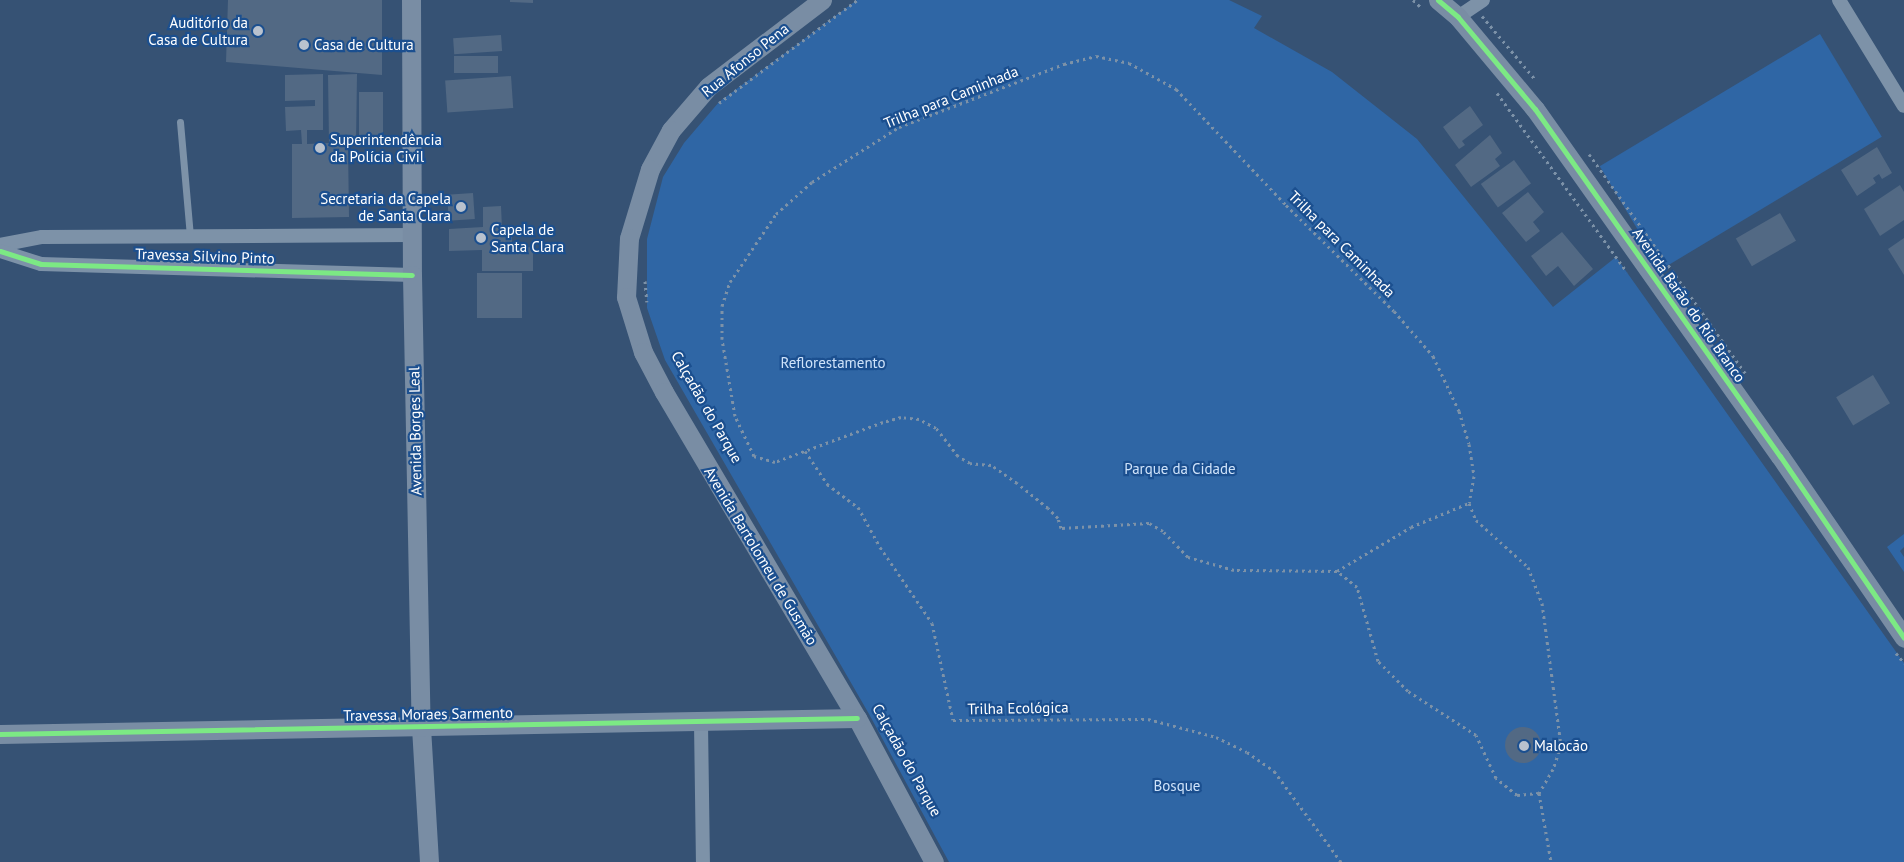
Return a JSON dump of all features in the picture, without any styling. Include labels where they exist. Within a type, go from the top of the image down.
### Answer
[{"type":"main road","name":"Avenida Borges Leal","points":[[410,0],[411,234],[421,727],[429,862]]},
{"type":"main road","name":"Rua Afonso Pena","points":[[629,238],[650,169],[671,130],[708,87],[822,0]]},
{"type":"main road","name":"Avenida Barão do Rio Branco","points":[[1433,6],[1458,17],[1535,109],[1780,456],[1898,642]]},
{"type":"main road","name":"Avenida Bartolomeu de Gusmão","points":[[629,238],[626,297],[644,352],[664,392],[857,718],[934,862]]},
{"type":"main road","name":"Travessa Moraes Sarmento","points":[[0,734],[701,723],[857,718]]},
{"type":"street","points":[[1458,17],[1483,0]]},
{"type":"street","points":[[1839,0],[1904,106]]},
{"type":"street","name":"Travessa Silvino Pinto","points":[[0,245],[42,237],[411,234]]},
{"type":"street","name":"Travessa Silvino Pinto","points":[[0,251],[41,264],[412,275]]},
{"type":"street","points":[[701,723],[703,862]]},
{"type":"lane","points":[[180,122],[190,237]]},
{"type":"path","points":[[714,109],[857,0]]},
{"type":"path","points":[[1414,0],[1433,6]]},
{"type":"path","points":[[1496,91],[1628,273]]},
{"type":"path","points":[[645,271],[647,308]]},
{"type":"path","points":[[1539,793],[1517,795],[1496,778],[1476,735],[1408,691],[1378,661],[1358,587],[1337,571],[1411,527],[1469,503],[1476,520],[1528,567],[1542,603],[1561,745],[1553,769],[1539,793],[1551,862]]},
{"type":"path","points":[[1898,642],[1904,663]]},
{"type":"green space","name":"Parque da Cidade","points":[[857,0],[1229,0],[1262,16],[1254,28],[1332,72],[1417,139],[1553,307],[1616,257],[1904,663],[1904,862],[949,862],[869,714],[665,360],[647,308],[647,239],[663,177],[684,143],[719,102]]},
{"type":"green space","points":[[1820,34],[1882,137],[1662,269],[1600,166]]},
{"type":"green space","points":[[1904,534],[1904,547],[1900,551],[1904,557],[1904,572],[1887,547]]},
{"type":"building","name":"Casa de Cultura","points":[[228,0],[382,0],[382,75],[226,62]]},
{"type":"building","points":[[510,0],[533,0],[533,3],[510,2]]},
{"type":"building","points":[[501,35],[502,51],[454,54],[453,38]]},
{"type":"building","points":[[454,56],[498,56],[498,73],[454,73]]},
{"type":"building","name":"Superintendência da Polícia Civil","points":[[323,74],[323,130],[307,130],[307,144],[329,143],[328,75],[357,74],[356,144],[348,145],[349,217],[292,218],[292,144],[302,144],[301,130],[286,131],[285,107],[315,106],[315,100],[285,101],[285,75]]},
{"type":"building","points":[[511,76],[513,108],[447,113],[445,81]]},
{"type":"building","name":"Superintendência da Polícia Civil","points":[[359,92],[383,92],[383,146],[359,146]]},
{"type":"building","points":[[1470,106],[1483,125],[1462,141],[1465,145],[1459,149],[1443,127]]},
{"type":"building","points":[[1490,135],[1502,153],[1495,159],[1500,166],[1471,187],[1455,165]]},
{"type":"building","points":[[1877,147],[1892,173],[1882,179],[1879,174],[1873,178],[1876,183],[1857,196],[1841,170]]},
{"type":"building","points":[[1514,160],[1531,183],[1498,208],[1481,184]]},
{"type":"building","points":[[1900,185],[1904,192],[1904,220],[1880,236],[1864,209]]},
{"type":"building","points":[[1528,192],[1544,212],[1533,222],[1540,231],[1526,242],[1502,213]]},
{"type":"building","name":"Secretaria da Capela de Santa Clara","points":[[473,193],[475,219],[449,221],[447,195]]},
{"type":"building","name":"Capela de Santa Clara","points":[[501,206],[502,228],[512,228],[512,248],[533,247],[533,271],[482,271],[482,250],[449,251],[449,229],[483,227],[483,207]]},
{"type":"building","points":[[1780,213],[1796,241],[1752,266],[1736,238]]},
{"type":"building","points":[[1562,232],[1593,269],[1574,286],[1558,266],[1546,276],[1531,256]]},
{"type":"building","points":[[1904,238],[1904,275],[1888,249]]},
{"type":"building","points":[[477,273],[522,273],[522,318],[477,318]]},
{"type":"building","points":[[1873,375],[1890,403],[1853,425],[1836,397]]},
{"type":"building","name":"Malocão","points":[[1523,727],[1536,732],[1541,745],[1536,758],[1523,763],[1510,758],[1505,745],[1510,732]]},
{"type":"cycle path","points":[[1438,0],[1458,17],[1535,109],[1780,456],[1904,638]]},
{"type":"cycle path","points":[[0,251],[41,264],[412,275]]},
{"type":"cycle path","points":[[0,734],[857,718]]},
{"type":"place","name":"Auditório da Casa de Cultura","points":[[258,31]]},
{"type":"place","name":"Casa de Cultura","points":[[304,45]]},
{"type":"place","name":"Superintendência da Polícia Civil","points":[[320,148]]},
{"type":"place","name":"Secretaria da Capela de Santa Clara","points":[[461,207]]},
{"type":"place","name":"Capela de Santa Clara","points":[[481,238]]},
{"type":"place","name":"Malocão","points":[[1524,746]]},
{"type":"park label","name":"Reflorestamento","points":[[833,363]]},
{"type":"park label","name":"Bosque","points":[[1177,786]]}]
